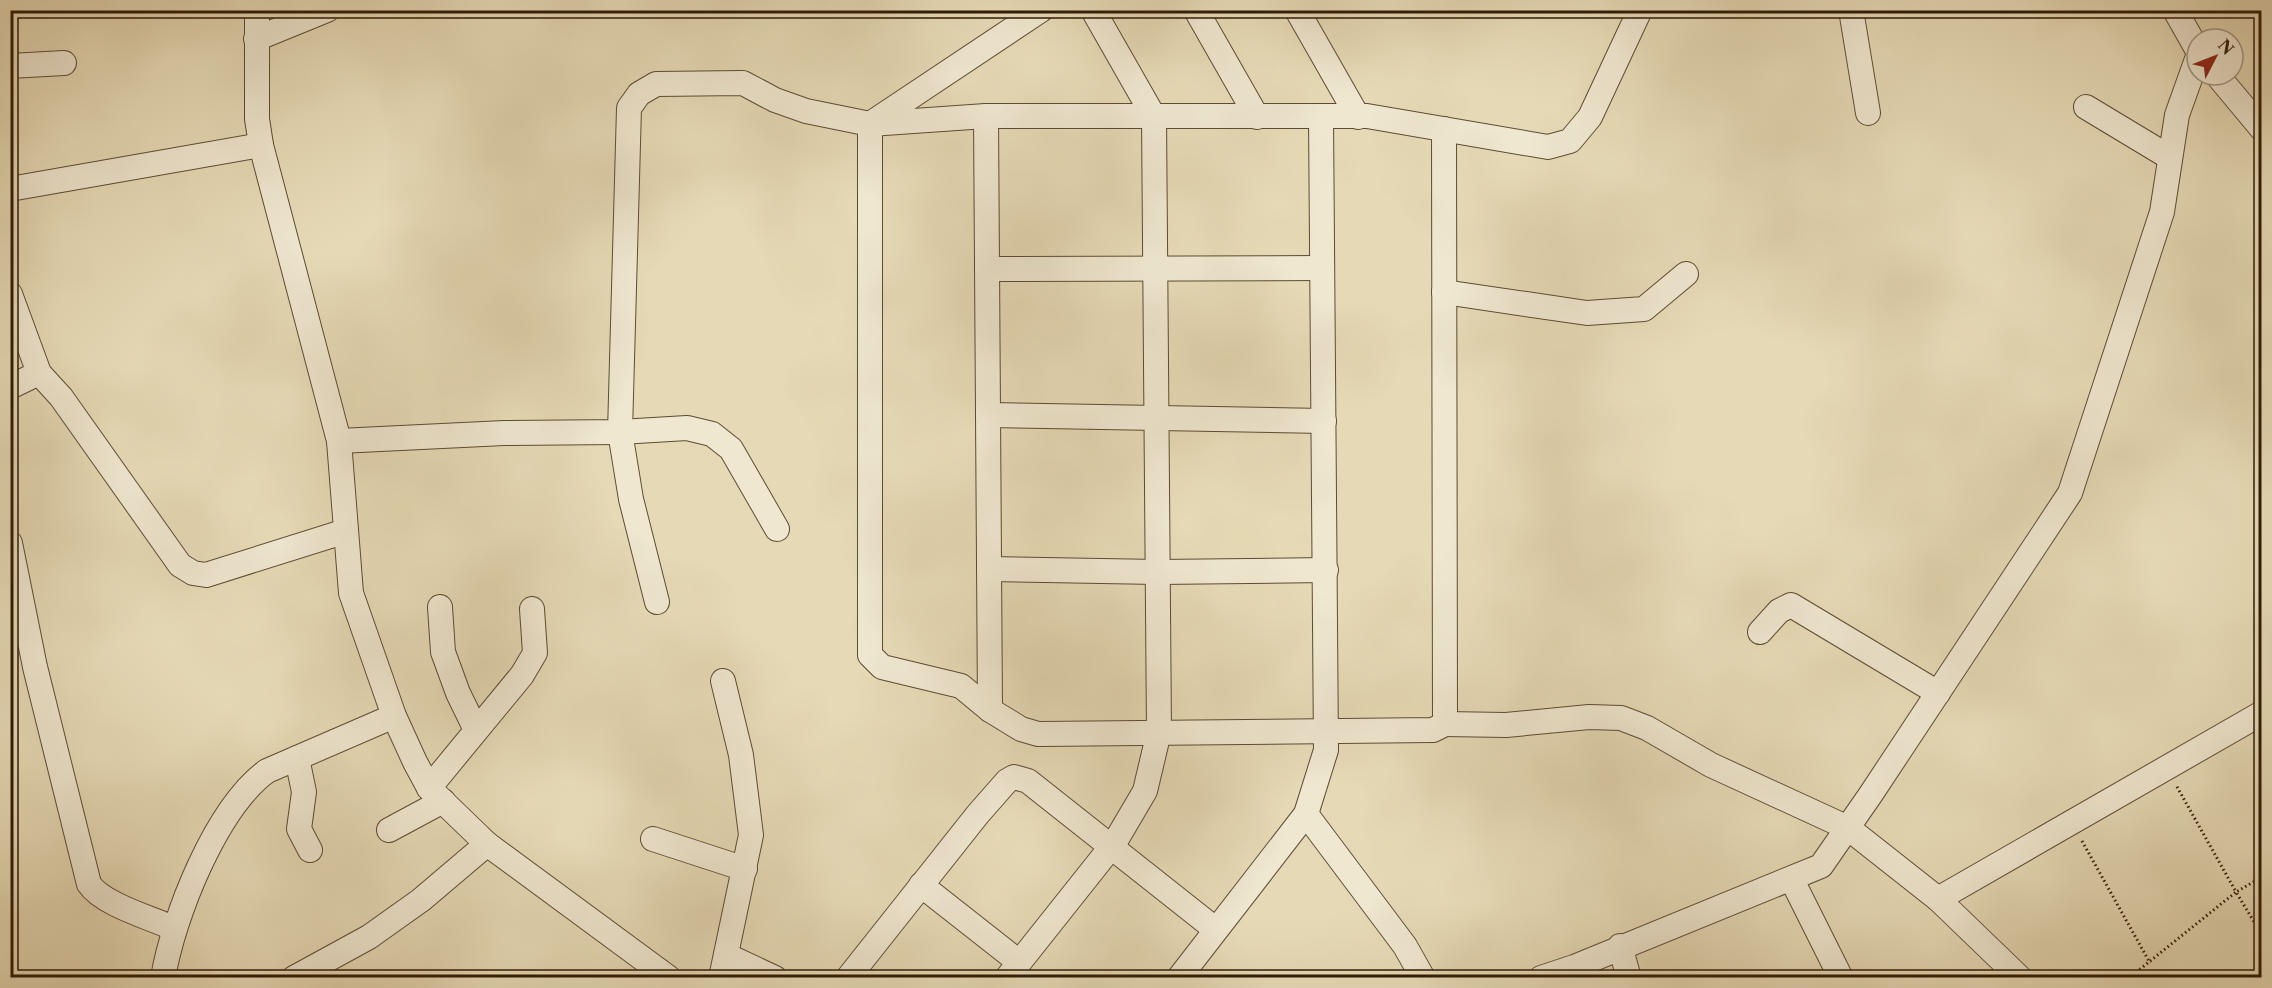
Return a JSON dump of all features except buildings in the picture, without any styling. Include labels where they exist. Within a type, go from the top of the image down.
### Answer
[{"type":"street","points":[[257,10],[257,118],[261,145],[339,441],[351,593],[394,716],[436,795],[487,844],[669,978]]},
{"type":"street","points":[[256,39],[327,10]]},
{"type":"street","points":[[870,124],[1041,10]]},
{"type":"street","points":[[921,885],[1013,970],[1112,845],[1145,791],[1159,732],[1154,117],[1093,10]]},
{"type":"street","points":[[1196,10],[1257,117]]},
{"type":"street","points":[[1297,10],[1358,117]]},
{"type":"street","points":[[657,602],[632,499],[620,432],[629,108],[639,94],[656,84],[742,82],[775,100],[806,111],[870,124],[986,116],[1358,117],[1391,119],[1531,146],[1548,147],[1570,141],[1590,117],[1640,10]]},
{"type":"street","points":[[1851,10],[1868,113]]},
{"type":"street","points":[[2175,10],[2185,28]]},
{"type":"street","points":[[10,66],[64,63]]},
{"type":"street","points":[[1541,978],[1576,972],[1620,946],[1792,880],[1821,866],[2070,493],[2162,212],[2177,115],[2187,87]]},
{"type":"street","points":[[2227,87],[2262,129]]},
{"type":"street","points":[[2086,107],[2169,157]]},
{"type":"street","points":[[986,116],[990,710]]},
{"type":"street","points":[[1179,978],[1306,814],[1321,770],[1328,730],[1321,117]]},
{"type":"street","points":[[870,124],[870,655],[876,664],[961,686],[990,710],[1021,729],[1038,734],[1438,729],[1445,724],[1506,725],[1589,717],[1621,718],[1647,728],[1711,765],[1848,828],[1938,899],[2020,978]]},
{"type":"street","points":[[1444,129],[1445,724]]},
{"type":"street","points":[[10,189],[261,145]]},
{"type":"street","points":[[987,269],[1322,268]]},
{"type":"street","points":[[1444,292],[1587,313],[1644,309],[1686,274]]},
{"type":"street","points":[[10,294],[39,373],[60,397],[132,495],[180,565],[193,573],[206,575],[346,531]]},
{"type":"street","points":[[10,387],[39,373]]},
{"type":"street","points":[[988,415],[1157,420],[1324,421]]},
{"type":"street","points":[[339,441],[504,433],[620,432],[687,428],[712,434],[731,449],[777,529]]},
{"type":"street","points":[[10,543],[35,667],[89,884],[94,891],[108,900],[173,928]]},
{"type":"street","points":[[989,569],[1158,572],[1326,570]]},
{"type":"street","points":[[1760,632],[1779,611],[1791,605],[1938,693]]},
{"type":"street","points":[[440,607],[443,652],[458,693],[476,730]]},
{"type":"street","points":[[389,830],[436,795],[476,730],[522,675],[535,653],[532,609]]},
{"type":"street","points":[[723,681],[741,755],[751,835],[724,966],[775,978]]},
{"type":"street","points":[[1938,899],[2262,713]]},
{"type":"street","points":[[163,978],[173,928],[216,834],[250,783],[267,771],[394,716]]},
{"type":"street","points":[[297,759],[304,792],[299,829],[310,850]]},
{"type":"street","points":[[848,978],[978,814],[1007,781],[1014,777],[1028,781],[1112,845],[1215,929]]},
{"type":"street","points":[[1306,814],[1405,946],[1423,978]]},
{"type":"street","points":[[653,838],[745,869]]},
{"type":"street","points":[[294,978],[369,937],[422,900],[487,844]]},
{"type":"street","points":[[1792,880],[1841,978]]},
{"type":"street","points":[[1620,946],[1629,978]]},
{"type":"path","points":[[2166,768],[2262,935]]},
{"type":"path","points":[[2072,822],[2150,963]]},
{"type":"path","points":[[2129,978],[2236,892],[2262,878]]}]
